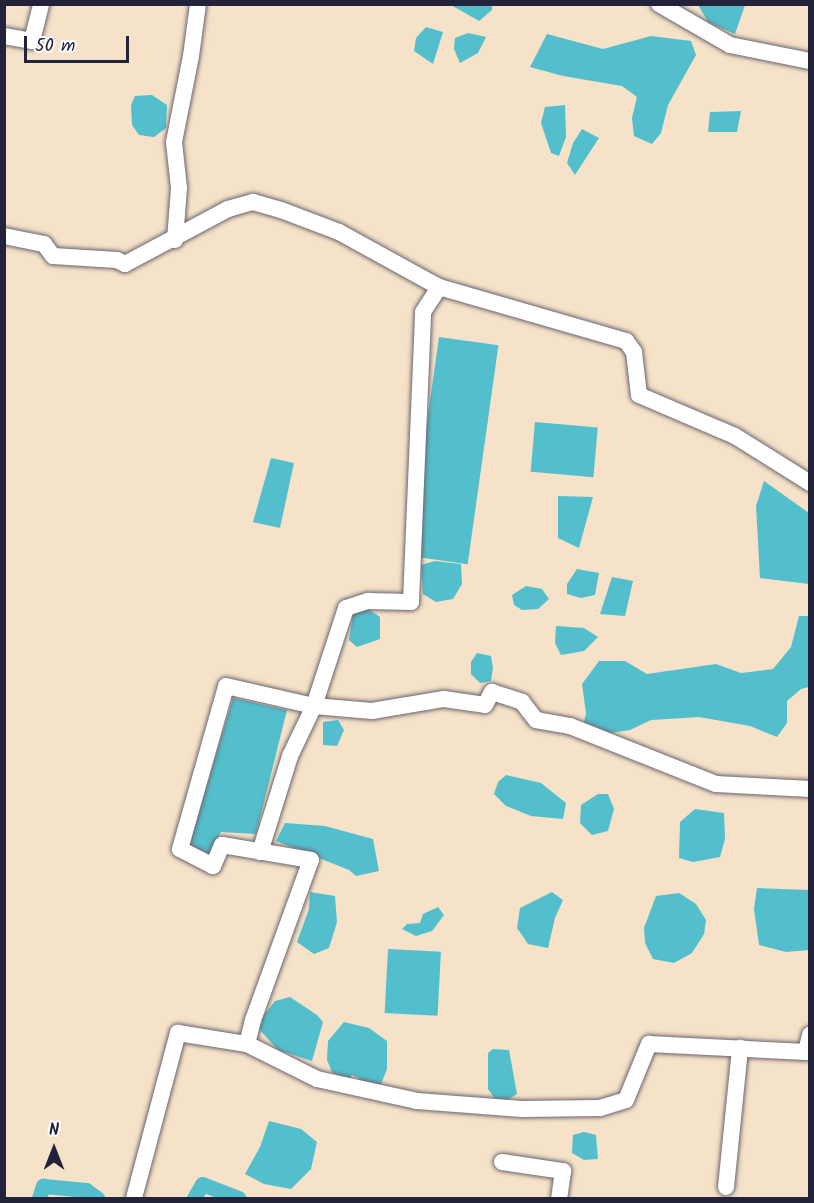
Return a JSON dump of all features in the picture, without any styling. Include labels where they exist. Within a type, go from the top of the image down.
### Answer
[{"type":"street","points":[[4,36],[32,41],[41,4]]},
{"type":"street","points":[[175,240],[179,188],[174,142],[191,56],[198,4]]},
{"type":"street","points":[[659,4],[730,45],[810,61]]},
{"type":"street","points":[[4,236],[44,244],[53,256],[117,260],[125,264],[175,240],[228,209],[253,202],[339,232],[439,287],[626,340],[634,352],[639,395],[735,436],[810,483]]},
{"type":"street","points":[[260,852],[290,756],[314,706],[346,608],[368,601],[411,602],[423,312],[439,287]]},
{"type":"street","points":[[247,1044],[253,1020],[311,860],[222,845],[213,866],[180,849],[226,686],[314,706],[372,711],[444,699],[485,705],[492,692],[522,702],[536,720],[570,726],[716,784],[810,789]]},
{"type":"street","points":[[134,1198],[178,1033],[247,1044],[317,1079],[370,1092],[417,1101],[522,1109],[600,1108],[626,1100],[649,1044],[806,1052],[810,1034]]},
{"type":"street","points":[[726,1186],[740,1048]]},
{"type":"street","points":[[502,1162],[562,1171],[559,1198]]},
{"type":"water","points":[[451,5],[492,5],[492,10],[479,21]]},
{"type":"water","points":[[698,5],[745,5],[735,34],[708,22]]},
{"type":"water","points":[[426,27],[443,32],[433,64],[414,51],[416,38]]},
{"type":"water","points":[[468,33],[486,37],[478,53],[460,63],[454,49],[455,38]]},
{"type":"water","points":[[547,34],[603,49],[651,36],[691,41],[696,55],[668,105],[661,133],[652,144],[634,136],[632,118],[637,97],[622,86],[563,76],[530,67]]},
{"type":"water","points":[[152,95],[167,105],[166,128],[154,137],[139,135],[132,125],[131,105],[135,96]]},
{"type":"water","points":[[565,105],[566,137],[559,156],[551,153],[541,123],[545,107]]},
{"type":"water","points":[[741,111],[737,132],[708,132],[710,112]]},
{"type":"water","points":[[582,129],[599,138],[575,175],[567,163],[573,143]]},
{"type":"water","points":[[439,337],[498,345],[468,564],[408,556]]},
{"type":"water","points":[[535,422],[598,427],[593,477],[531,472]]},
{"type":"water","points":[[271,458],[294,463],[280,528],[253,522]]},
{"type":"water","points":[[764,481],[809,513],[809,584],[760,578],[756,506]]},
{"type":"water","points":[[558,496],[593,497],[579,548],[558,538]]},
{"type":"water","points":[[435,561],[461,564],[462,584],[453,599],[436,602],[423,594],[421,565]]},
{"type":"water","points":[[577,569],[599,573],[595,595],[581,598],[567,594],[567,584]]},
{"type":"water","points":[[612,577],[633,581],[625,616],[600,614]]},
{"type":"water","points":[[526,586],[542,589],[549,599],[538,609],[522,610],[514,605],[512,595]]},
{"type":"water","points":[[368,609],[380,617],[380,639],[357,647],[349,640],[353,614]]},
{"type":"water","points":[[799,616],[809,616],[809,687],[801,689],[787,701],[787,723],[777,737],[750,726],[699,717],[651,720],[630,730],[610,733],[584,722],[586,713],[582,684],[599,661],[625,661],[647,674],[716,664],[741,673],[773,669],[791,647]]},
{"type":"water","points":[[556,626],[584,628],[598,637],[584,651],[561,655],[555,643]]},
{"type":"water","points":[[477,653],[491,656],[493,668],[491,681],[480,683],[471,674],[471,662]]},
{"type":"water","points":[[233,698],[287,710],[256,834],[221,832],[209,854],[189,845]]},
{"type":"water","points":[[338,720],[344,730],[337,746],[323,745],[323,722]]},
{"type":"water","points":[[506,775],[541,783],[566,803],[563,819],[531,816],[506,806],[494,794],[498,782]]},
{"type":"water","points":[[598,794],[608,794],[614,809],[608,831],[592,835],[580,823],[581,805]]},
{"type":"water","points":[[695,809],[724,813],[725,839],[720,857],[693,862],[679,858],[680,822]]},
{"type":"water","points":[[285,823],[325,826],[373,839],[379,871],[356,876],[349,870],[276,841]]},
{"type":"water","points":[[757,888],[809,890],[809,950],[786,952],[759,945],[754,909]]},
{"type":"water","points":[[310,892],[335,896],[337,922],[329,948],[314,954],[297,942],[309,909]]},
{"type":"water","points":[[552,892],[563,900],[555,918],[548,948],[528,944],[517,928],[520,908]]},
{"type":"water","points":[[679,893],[696,904],[706,920],[704,934],[692,953],[674,963],[653,959],[645,943],[644,928],[656,896]]},
{"type":"water","points":[[438,907],[444,915],[432,931],[416,936],[402,929],[407,924],[420,923],[423,914]]},
{"type":"water","points":[[388,949],[441,952],[438,1016],[385,1013]]},
{"type":"water","points":[[290,997],[317,1015],[323,1022],[312,1061],[278,1050],[259,1029],[264,1015],[275,1001]]},
{"type":"water","points":[[344,1022],[369,1028],[387,1041],[387,1069],[381,1084],[361,1085],[359,1078],[352,1075],[348,1081],[332,1072],[327,1060],[328,1041]]},
{"type":"water","points":[[493,1049],[509,1050],[517,1094],[507,1100],[495,1099],[488,1089],[488,1053]]},
{"type":"water","points":[[269,1121],[301,1129],[317,1142],[311,1169],[291,1189],[264,1184],[245,1174],[260,1147]]},
{"type":"water","points":[[584,1132],[596,1135],[598,1159],[584,1160],[572,1153],[573,1135]]},
{"type":"waterway","points":[[194,1198],[202,1184],[238,1198]]},
{"type":"waterway","points":[[39,1198],[43,1186],[86,1190],[97,1198]]}]
